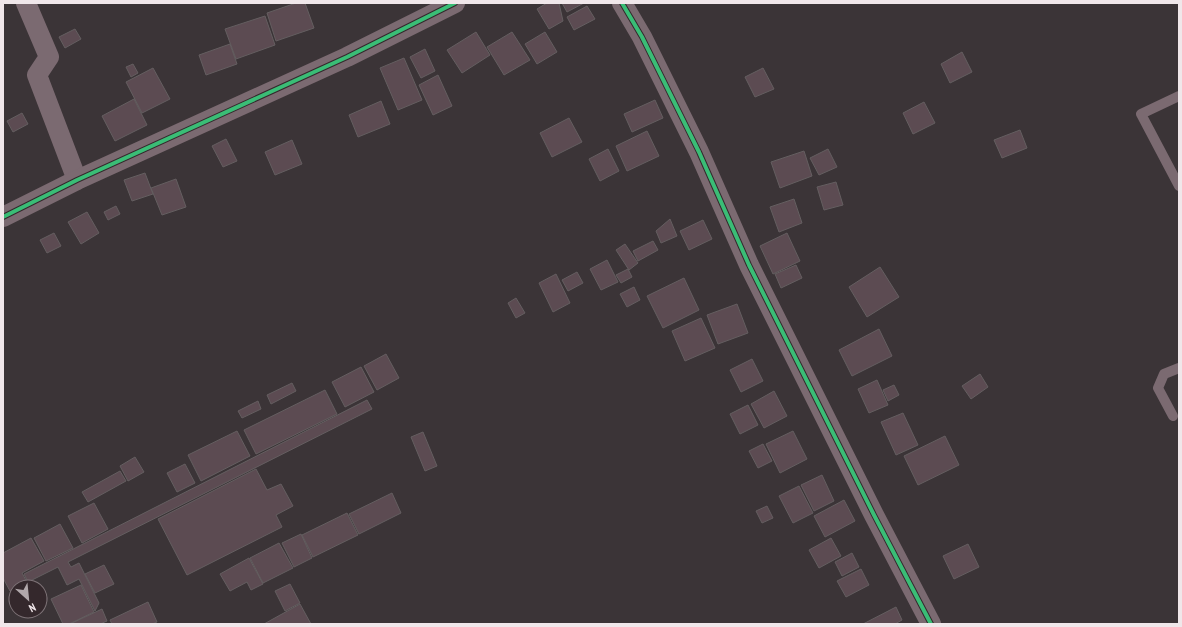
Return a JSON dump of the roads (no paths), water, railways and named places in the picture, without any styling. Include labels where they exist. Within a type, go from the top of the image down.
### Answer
[{"type":"street","points":[[26,3],[48,57],[37,75],[77,180]]},
{"type":"street","points":[[3,217],[77,180],[347,57],[455,3]]},
{"type":"street","points":[[622,3],[646,44],[699,152],[749,265],[870,508],[931,624]]},
{"type":"lane","points":[[1179,96],[1141,114],[1179,186]]},
{"type":"lane","points":[[1173,416],[1158,388],[1164,374],[1179,368]]}]
